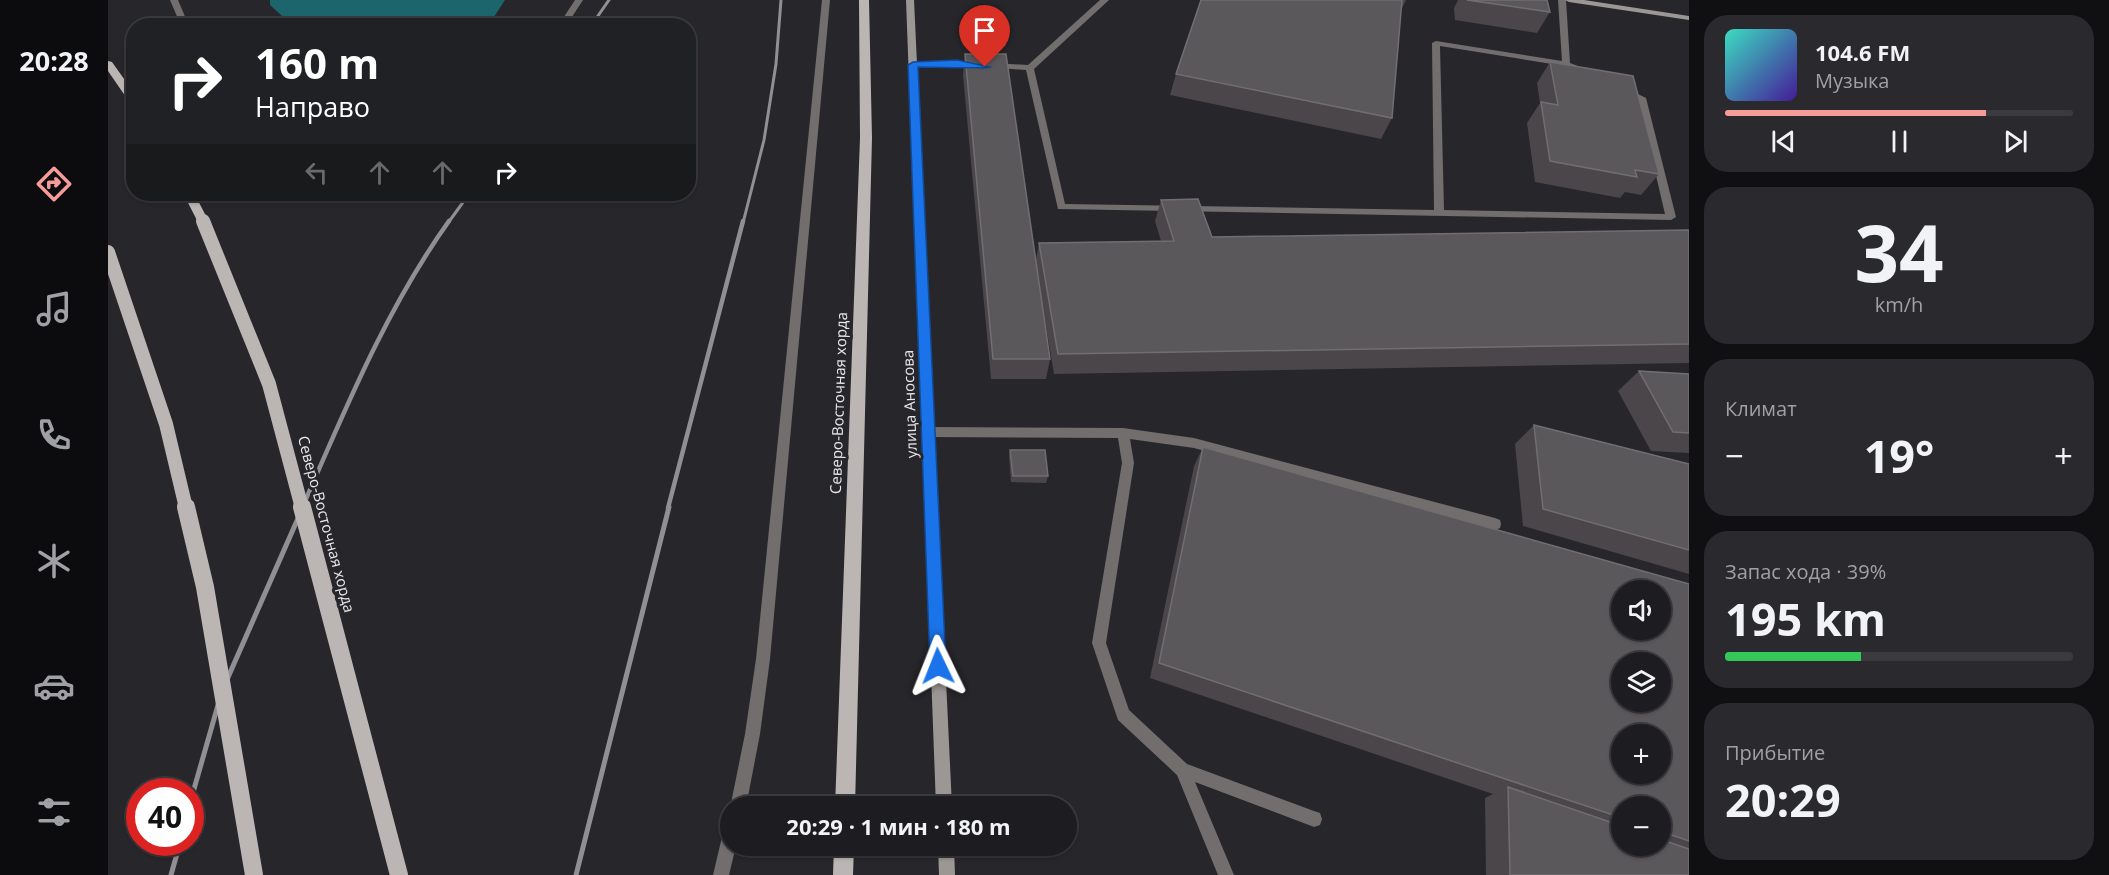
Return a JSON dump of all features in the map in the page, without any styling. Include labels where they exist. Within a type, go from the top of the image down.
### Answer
[{"type":"main road","name":"Северо-Восточная хорда","points":[[844,796],[866,138],[864,0]]},
{"type":"main road","points":[[108,64],[126,90]]},
{"type":"main road","name":"Северо-Восточная хорда","points":[[193,201],[269,384],[399,875]]},
{"type":"main road","points":[[108,252],[166,424],[202,576],[254,875]]},
{"type":"main road","points":[[843,875],[844,856]]},
{"type":"street","name":"улица Аносова","points":[[910,0],[944,796]]},
{"type":"street","points":[[1569,0],[1689,18]]},
{"type":"street","points":[[946,856],[947,875]]},
{"type":"lane","points":[[174,0],[182,18]]},
{"type":"lane","points":[[567,18],[579,0]]},
{"type":"lane","points":[[740,796],[757,701],[800,297],[826,0]]},
{"type":"lane","points":[[913,65],[957,63],[1030,68],[1105,0]]},
{"type":"lane","points":[[1562,0],[1566,64]]},
{"type":"lane","points":[[1439,214],[1436,43],[1566,64],[1599,78]]},
{"type":"lane","points":[[1030,68],[1061,207],[1671,217],[1642,98],[1620,88]]},
{"type":"lane","points":[[928,432],[1123,433],[1194,443],[1495,524]]},
{"type":"lane","points":[[1123,433],[1128,463],[1099,643],[1123,715],[1182,770],[1314,819]]},
{"type":"lane","points":[[1182,770],[1226,875]]},
{"type":"lane","points":[[721,875],[726,856]]},
{"type":"water","points":[[270,0],[505,0],[493,18],[284,18],[270,5]]},
{"type":"building","points":[[1201,0],[1402,0],[1392,118],[1176,74]]},
{"type":"building","points":[[1467,0],[1547,0],[1550,12]]},
{"type":"building","points":[[965,54],[1006,54],[1050,359],[993,359]]},
{"type":"building","points":[[1550,62],[1633,76],[1659,174],[1635,170],[1637,177],[1550,161],[1541,102],[1558,105]]},
{"type":"building","points":[[1198,199],[1212,237],[1689,230],[1689,344],[1058,354],[1039,243],[1174,241],[1161,200]]},
{"type":"building","points":[[1639,371],[1689,374],[1689,433],[1673,432]]},
{"type":"building","points":[[1534,425],[1689,464],[1689,550],[1543,509]]},
{"type":"building","points":[[1203,447],[1689,584],[1689,841],[1671,835],[1671,796],[1611,796],[1611,814],[1159,663]]},
{"type":"building","points":[[1010,450],[1045,450],[1048,476],[1013,476]]},
{"type":"building","points":[[1508,787],[1611,822],[1611,856],[1671,856],[1671,843],[1689,849],[1689,875],[1510,875]]},
{"type":"railway","points":[[597,18],[609,0]]},
{"type":"railway","points":[[743,223],[764,140],[776,64],[781,0]]},
{"type":"railway","points":[[448,223],[464,201]]},
{"type":"railway","points":[[302,508],[386,325],[426,255],[449,221]]},
{"type":"railway","points":[[668,508],[743,221]]},
{"type":"railway","points":[[197,778],[222,691],[303,507]]},
{"type":"railway","points":[[576,875],[669,507]]},
{"type":"railway","points":[[171,875],[176,856]]},
{"type":"route","points":[[938,666],[913,65],[957,63],[985,67]]}]
